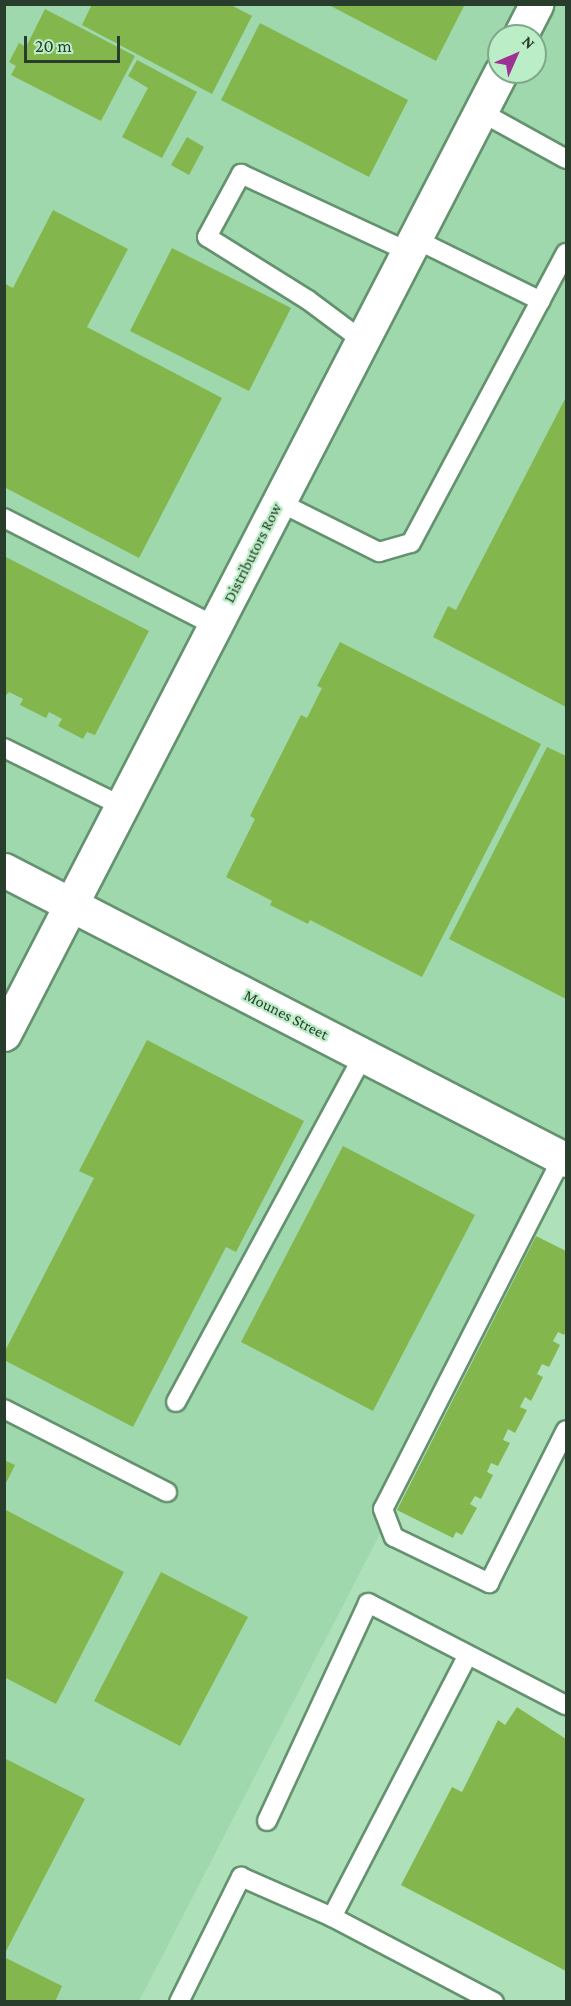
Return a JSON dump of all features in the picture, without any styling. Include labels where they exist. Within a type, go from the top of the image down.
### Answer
[{"type":"street","points":[[526,24],[536,4]]},
{"type":"street","name":"Distributors Row","points":[[4,1034],[495,84]]},
{"type":"street","name":"Mounes Street","points":[[4,870],[564,1159]]},
{"type":"lane","points":[[481,112],[567,159]]},
{"type":"lane","points":[[363,341],[308,300],[207,237],[241,174],[541,301]]},
{"type":"lane","points":[[279,502],[379,552],[411,543],[567,253]]},
{"type":"lane","points":[[4,518],[215,626]]},
{"type":"lane","points":[[4,748],[122,806]]},
{"type":"lane","points":[[176,1401],[364,1055]]},
{"type":"lane","points":[[564,1159],[383,1509],[394,1537],[489,1583],[567,1430]]},
{"type":"lane","points":[[4,1409],[167,1492]]},
{"type":"lane","points":[[267,1821],[368,1604],[567,1705]]},
{"type":"lane","points":[[332,1917],[468,1655]]},
{"type":"lane","points":[[179,2001],[241,1877],[332,1917],[494,2001]]},
{"type":"shaded area","points":[[5,5],[566,5],[566,1173],[139,2001],[5,2002]]},
{"type":"building","points":[[92,4],[229,4],[252,16],[212,94],[82,25]]},
{"type":"building","points":[[327,4],[465,4],[436,61]]},
{"type":"building","points":[[45,9],[135,56],[101,121],[11,75],[16,66],[9,62],[19,43],[26,47]]},
{"type":"building","points":[[260,23],[408,100],[369,177],[221,100]]},
{"type":"building","points":[[137,60],[197,92],[162,158],[122,137],[148,88],[128,76]]},
{"type":"building","points":[[187,137],[204,147],[189,175],[171,165]]},
{"type":"building","points":[[53,210],[128,249],[87,327],[222,398],[139,558],[4,487],[4,283],[13,288]]},
{"type":"building","points":[[172,248],[291,308],[249,391],[130,331]]},
{"type":"building","points":[[566,397],[566,707],[433,637],[448,606],[456,610]]},
{"type":"building","points":[[4,556],[149,631],[95,735],[87,732],[83,739],[58,726],[62,719],[49,712],[46,718],[20,705],[23,699],[9,692],[4,697]]},
{"type":"building","points":[[340,642],[541,744],[422,977],[310,920],[308,924],[270,905],[272,901],[226,877],[255,819],[250,816],[301,715],[307,718],[322,688],[317,686]]},
{"type":"building","points":[[547,747],[566,756],[566,999],[449,939]]},
{"type":"building","points":[[147,1040],[304,1121],[236,1252],[226,1247],[133,1427],[4,1360],[4,1353],[94,1178],[79,1171]]},
{"type":"building","points":[[343,1146],[475,1215],[373,1411],[241,1342]]},
{"type":"building","points":[[536,1236],[566,1251],[566,1331],[564,1335],[558,1332],[553,1341],[560,1345],[549,1367],[542,1364],[537,1374],[543,1377],[531,1401],[525,1397],[520,1407],[527,1410],[515,1433],[508,1429],[503,1440],[510,1443],[498,1466],[491,1463],[487,1472],[493,1475],[481,1499],[475,1496],[470,1504],[477,1508],[462,1535],[456,1532],[453,1538],[397,1510]]},
{"type":"building","points":[[4,1460],[15,1465],[4,1487]]},
{"type":"building","points":[[4,1509],[124,1572],[56,1704],[4,1677]]},
{"type":"building","points":[[161,1572],[248,1617],[180,1746],[94,1701]]},
{"type":"building","points":[[517,1707],[566,1739],[566,1971],[401,1885],[452,1787],[462,1792],[498,1720],[505,1725]]},
{"type":"building","points":[[4,1758],[85,1799],[4,1955]]},
{"type":"building","points":[[6,1958],[62,1986],[55,2002],[5,2002]]}]
